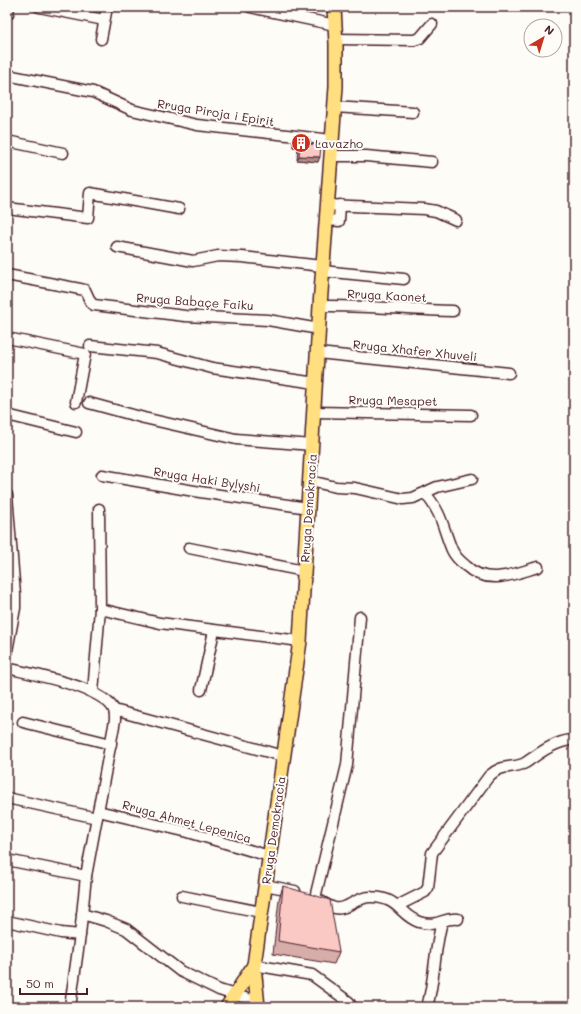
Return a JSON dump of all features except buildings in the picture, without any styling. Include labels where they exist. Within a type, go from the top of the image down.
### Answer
[{"type":"main road","name":"Rruga Demokracia","points":[[258,1005],[254,965],[300,641],[315,412],[322,268],[326,220],[334,205],[331,156],[336,39],[334,7]]},
{"type":"main road","points":[[227,1007],[254,965]]},
{"type":"street","points":[[39,7],[104,20]]},
{"type":"street","points":[[101,40],[107,7]]},
{"type":"street","points":[[250,7],[335,25]]},
{"type":"street","points":[[336,39],[414,40],[420,38],[432,24]]},
{"type":"street","name":"Rruga Piroja i Epirit","points":[[7,75],[94,92],[132,110],[197,125],[332,140]]},
{"type":"street","points":[[334,107],[413,112]]},
{"type":"street","points":[[7,141],[63,153]]},
{"type":"street","points":[[331,156],[366,156],[432,162]]},
{"type":"street","points":[[7,208],[88,218],[90,193],[179,209]]},
{"type":"street","points":[[334,205],[424,209],[436,211],[456,220]]},
{"type":"street","points":[[117,247],[193,261],[218,256],[242,257],[404,279]]},
{"type":"street","name":"Rruga Babaçe Faiku","points":[[7,275],[84,290],[91,303],[94,305],[185,316],[268,320],[319,329]]},
{"type":"street","name":"Rruga Kaonet","points":[[320,306],[365,306],[404,310],[453,311]]},
{"type":"street","points":[[7,338],[85,354],[76,402]]},
{"type":"street","points":[[90,346],[157,353],[212,368],[316,383]]},
{"type":"street","name":"Rruga Xhafer Xhuveli","points":[[318,353],[509,372]]},
{"type":"street","points":[[89,404],[166,424],[236,439],[312,445]]},
{"type":"street","name":"Rruga Mesapet","points":[[315,412],[471,415]]},
{"type":"street","points":[[7,415],[76,432]]},
{"type":"street","name":"Rruga Haki Bylyshi","points":[[102,475],[200,492],[308,508]]},
{"type":"street","points":[[310,480],[336,487],[355,488],[403,499],[413,498],[437,487],[472,479]]},
{"type":"street","points":[[425,493],[436,506],[442,518],[452,551],[472,572],[483,576],[496,578],[538,567]]},
{"type":"street","points":[[7,495],[11,608],[7,651]]},
{"type":"street","points":[[93,692],[100,609],[98,509]]},
{"type":"street","points":[[189,548],[304,571]]},
{"type":"street","points":[[100,609],[160,623],[300,641]]},
{"type":"street","points":[[308,895],[342,787],[349,742],[360,617]]},
{"type":"street","points":[[201,690],[214,631]]},
{"type":"street","points":[[7,668],[93,692],[101,697],[114,710],[283,756]]},
{"type":"street","points":[[70,1007],[86,876],[111,744],[115,720],[114,710]]},
{"type":"street","points":[[23,722],[111,744]]},
{"type":"street","points":[[399,906],[428,888],[432,853],[495,770],[528,762],[555,745],[574,740]]},
{"type":"street","name":"Rruga Ahmet Lepenica","points":[[7,798],[188,832],[269,856]]},
{"type":"street","points":[[7,860],[86,876]]},
{"type":"street","points":[[265,885],[308,895],[334,908],[342,909],[361,897],[372,896],[392,901],[417,921],[435,925],[448,919],[458,919]]},
{"type":"street","points":[[182,896],[261,912]]},
{"type":"street","points":[[82,914],[106,920],[126,928],[180,971],[258,1005]]},
{"type":"street","points":[[7,922],[54,932],[80,935]]},
{"type":"street","points":[[427,1007],[433,984],[437,948],[442,922]]},
{"type":"street","points":[[254,965],[312,975],[349,1002],[351,1007]]},
{"type":"place","name":"Lavazho","points":[[301,143]]}]
